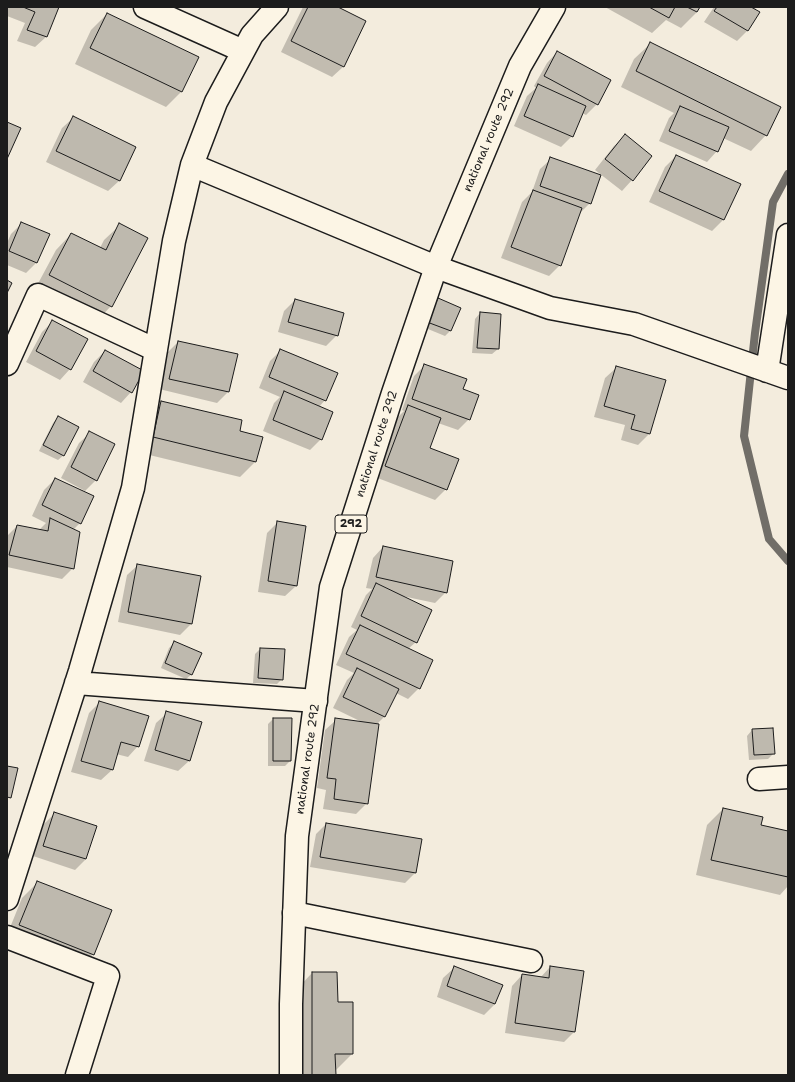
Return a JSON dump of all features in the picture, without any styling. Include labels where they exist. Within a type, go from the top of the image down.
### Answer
[{"type":"main road","points":[[145,7],[243,51]]},
{"type":"main road","points":[[7,899],[76,683],[133,488],[174,241],[192,165],[216,102],[243,51],[252,35],[277,7]]},
{"type":"main road","name":"national route 292","points":[[291,1075],[291,1004],[297,836],[331,587],[393,393],[436,267],[520,66],[554,7]]},
{"type":"main road","points":[[192,165],[436,267],[550,308],[634,324],[788,378]]},
{"type":"main road","points":[[767,371],[788,236]]},
{"type":"main road","points":[[7,364],[38,295],[156,350]]},
{"type":"main road","points":[[76,683],[316,701]]},
{"type":"main road","points":[[759,780],[788,777]]},
{"type":"main road","points":[[294,914],[531,961]]},
{"type":"main road","points":[[7,937],[108,976],[77,1075]]},
{"type":"building","points":[[23,7],[59,7],[47,37],[27,30],[35,12]]},
{"type":"building","points":[[308,7],[338,7],[366,21],[344,67],[291,41]]},
{"type":"building","points":[[649,7],[675,7],[669,18]]},
{"type":"building","points":[[687,7],[700,7],[697,12]]},
{"type":"building","points":[[717,7],[751,7],[760,12],[748,31],[714,11]]},
{"type":"building","points":[[107,13],[199,57],[182,92],[90,48]]},
{"type":"building","points":[[650,42],[781,107],[767,136],[636,71]]},
{"type":"building","points":[[557,51],[611,80],[598,105],[544,76]]},
{"type":"building","points":[[538,84],[586,106],[573,137],[524,116]]},
{"type":"building","points":[[680,106],[729,127],[718,152],[669,131]]},
{"type":"building","points":[[73,116],[136,147],[120,181],[56,151]]},
{"type":"building","points":[[7,122],[21,128],[7,159]]},
{"type":"building","points":[[625,134],[652,156],[633,181],[605,159]]},
{"type":"building","points":[[676,155],[741,184],[724,220],[659,191]]},
{"type":"building","points":[[550,157],[601,175],[591,204],[540,186]]},
{"type":"building","points":[[533,190],[582,208],[561,266],[511,247]]},
{"type":"building","points":[[21,222],[50,234],[37,263],[9,251]]},
{"type":"building","points":[[119,223],[148,238],[112,307],[49,275],[71,233],[106,250]]},
{"type":"building","points":[[7,280],[12,283],[7,293]]},
{"type":"building","points":[[438,298],[461,308],[451,331],[427,322]]},
{"type":"building","points":[[295,299],[344,313],[338,336],[288,322]]},
{"type":"building","points":[[480,312],[501,314],[499,349],[477,348]]},
{"type":"building","points":[[52,320],[88,339],[71,370],[36,351]]},
{"type":"building","points":[[178,341],[238,354],[229,392],[169,379]]},
{"type":"building","points":[[280,349],[338,373],[326,401],[269,377]]},
{"type":"building","points":[[105,350],[144,371],[132,393],[93,371]]},
{"type":"building","points":[[424,364],[467,379],[463,389],[479,395],[470,420],[412,399]]},
{"type":"building","points":[[616,366],[666,380],[650,434],[631,429],[635,415],[604,406]]},
{"type":"building","points":[[284,391],[333,412],[322,440],[273,420]]},
{"type":"building","points":[[161,401],[242,420],[240,431],[263,437],[256,462],[153,437]]},
{"type":"building","points":[[408,405],[441,418],[430,448],[459,459],[447,490],[385,466]]},
{"type":"building","points":[[58,416],[79,427],[64,456],[43,445]]},
{"type":"building","points":[[89,431],[115,444],[97,481],[71,467]]},
{"type":"building","points":[[55,478],[94,496],[81,524],[42,505]]},
{"type":"building","points":[[50,518],[80,532],[74,569],[9,555],[17,525],[48,531]]},
{"type":"building","points":[[277,521],[306,526],[297,586],[268,581]]},
{"type":"building","points":[[383,546],[453,561],[447,593],[376,577]]},
{"type":"building","points":[[137,564],[201,576],[192,624],[128,612]]},
{"type":"building","points":[[376,583],[432,610],[417,643],[361,616]]},
{"type":"building","points":[[360,625],[433,660],[420,689],[346,654]]},
{"type":"building","points":[[174,641],[202,653],[192,675],[165,663]]},
{"type":"building","points":[[260,648],[285,649],[283,680],[258,678]]},
{"type":"building","points":[[357,668],[399,689],[385,717],[343,697]]},
{"type":"building","points":[[99,701],[149,716],[139,747],[121,742],[113,770],[81,761]]},
{"type":"building","points":[[166,711],[202,722],[190,761],[155,750]]},
{"type":"building","points":[[273,718],[292,718],[291,761],[273,761]]},
{"type":"building","points":[[335,718],[379,724],[368,804],[334,799],[336,779],[327,778]]},
{"type":"building","points":[[773,728],[775,754],[754,755],[752,729]]},
{"type":"building","points":[[7,766],[18,768],[11,798],[7,797]]},
{"type":"building","points":[[723,808],[763,817],[761,825],[788,831],[788,877],[711,860]]},
{"type":"building","points":[[54,812],[97,826],[86,859],[43,846]]},
{"type":"building","points":[[326,823],[422,839],[416,873],[320,857]]},
{"type":"building","points":[[37,881],[112,910],[94,955],[19,925]]},
{"type":"building","points":[[454,966],[503,985],[495,1004],[447,986]]},
{"type":"building","points":[[550,966],[584,971],[575,1032],[515,1023],[522,974],[549,978]]},
{"type":"building","points":[[312,972],[337,972],[338,1002],[353,1002],[353,1054],[335,1054],[336,1075],[312,1075]]},
{"type":"waterway","points":[[788,174],[773,202],[755,333],[744,436],[769,539],[788,561]]}]
